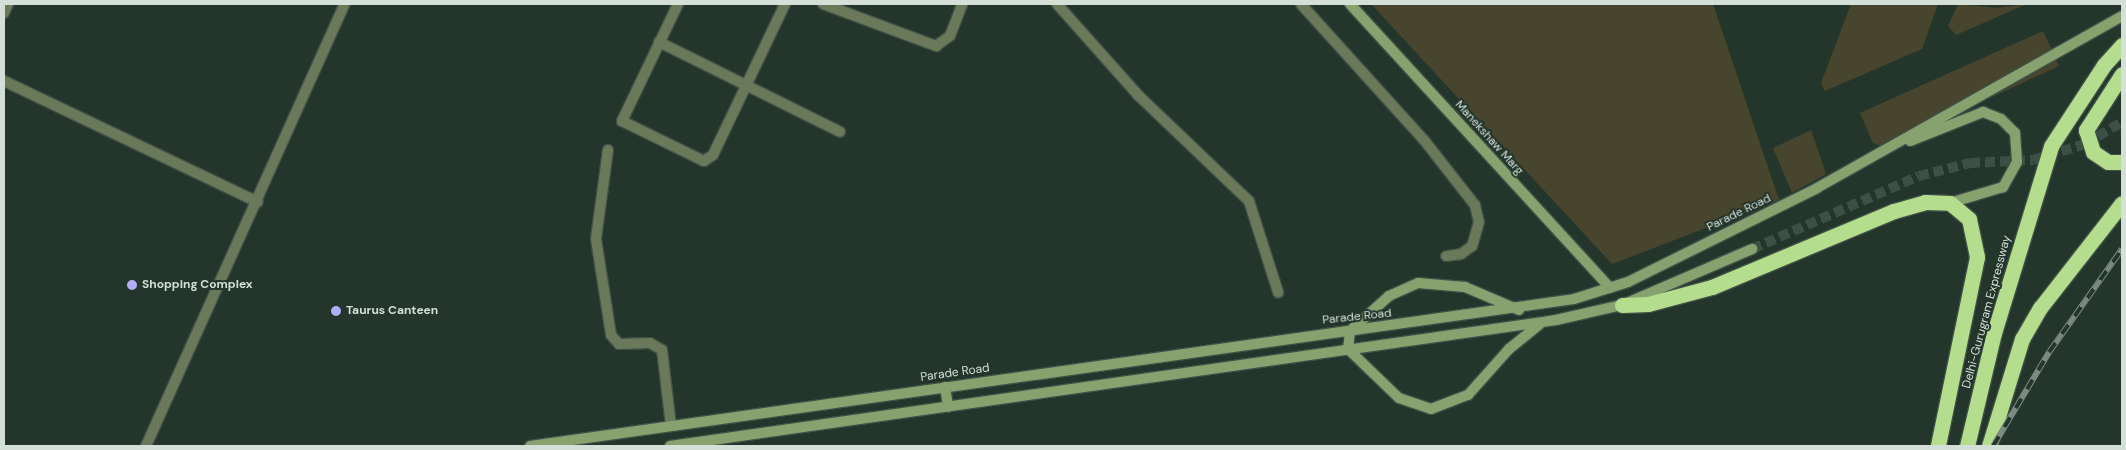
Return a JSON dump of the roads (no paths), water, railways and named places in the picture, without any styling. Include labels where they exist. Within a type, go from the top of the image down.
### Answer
[{"type":"highway","name":"Delhi-Gurugram Expressway","points":[[1967,446],[1994,333],[2038,186],[2062,127],[2122,45]]},
{"type":"highway","points":[[2122,74],[2086,130],[2093,152],[2108,162],[2122,162]]},
{"type":"highway","points":[[1622,305],[1648,304],[1712,287],[1885,214],[1925,202],[1950,203],[1969,219],[1977,257],[1938,446]]},
{"type":"highway","points":[[1989,446],[2022,339],[2040,308],[2122,203]]},
{"type":"street","points":[[4,13],[8,4]]},
{"type":"street","points":[[146,446],[258,202],[345,4]]},
{"type":"street","points":[[678,4],[622,121],[698,160],[713,155],[785,4]]},
{"type":"street","points":[[823,4],[936,46],[950,36],[962,4]]},
{"type":"street","points":[[1057,4],[1138,95],[1249,201],[1278,292]]},
{"type":"street","points":[[1300,4],[1424,140],[1476,205],[1479,222],[1472,246],[1461,254],[1446,256]]},
{"type":"street","name":"Manekshaw Marg","points":[[1350,4],[1610,288]]},
{"type":"street","name":"Parade Road","points":[[530,446],[1350,331],[1520,310],[1610,288],[1881,152],[2122,16]]},
{"type":"street","points":[[659,42],[840,132]]},
{"type":"street","points":[[4,82],[258,202]]},
{"type":"street","points":[[1881,152],[1973,114],[2001,118],[2018,143],[2011,177],[1997,191],[1950,203]]},
{"type":"street","points":[[608,150],[596,232],[611,335],[620,344],[650,343],[662,350],[671,425]]},
{"type":"street","points":[[670,446],[1542,322],[1622,305],[1752,249]]},
{"type":"street","points":[[1348,349],[1350,331],[1389,296],[1418,283],[1464,287],[1520,310]]},
{"type":"street","points":[[1348,349],[1399,398],[1431,408],[1468,395],[1509,349],[1542,322]]},
{"type":"street","points":[[944,387],[948,407]]},
{"type":"tunnel","points":[[1752,249],[1919,176],[1970,163],[2033,160],[2085,144],[2122,122]]},
{"type":"railway","points":[[1993,446],[2049,352],[2122,249]]},
{"type":"place","name":"Shopping Complex","points":[[132,285]]},
{"type":"place","name":"Taurus Canteen","points":[[336,311]]}]
